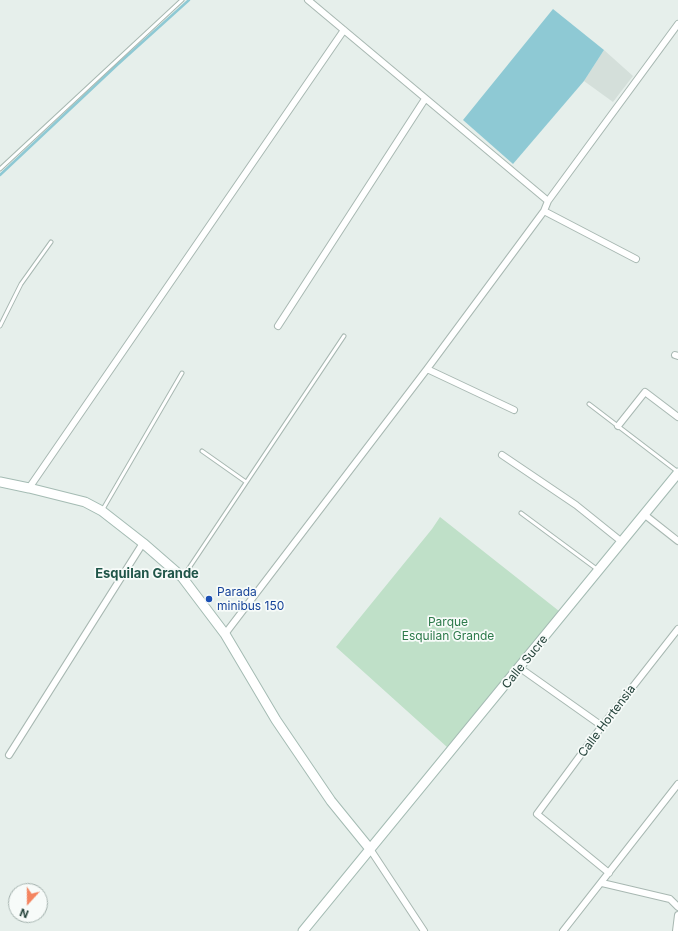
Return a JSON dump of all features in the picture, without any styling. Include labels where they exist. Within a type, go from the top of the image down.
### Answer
[{"type":"street","points":[[308,0],[548,201]]},
{"type":"street","points":[[225,634],[427,369],[544,211],[548,201],[678,24]]},
{"type":"street","points":[[28,488],[344,30]]},
{"type":"street","points":[[278,326],[425,99]]},
{"type":"street","points":[[544,211],[636,259]]},
{"type":"street","points":[[427,369],[514,410]]},
{"type":"street","points":[[618,426],[645,392],[678,417]]},
{"type":"street","points":[[502,455],[576,505],[622,542]]},
{"type":"street","name":"Calle Sucre","points":[[303,931],[520,668],[678,473]]},
{"type":"street","points":[[0,482],[85,502],[102,511],[143,543],[182,577],[225,634],[286,734],[331,801],[370,849],[424,931]]},
{"type":"street","points":[[645,515],[678,541]]},
{"type":"street","points":[[9,755],[143,543]]},
{"type":"street","name":"Calle Hortensia","points":[[609,873],[537,814],[602,726],[678,629]]},
{"type":"street","points":[[520,668],[602,726]]},
{"type":"street","points":[[563,931],[678,784]]},
{"type":"street","points":[[602,882],[670,899],[678,907]]},
{"type":"street","points":[[676,931],[678,915]]},
{"type":"lane","points":[[0,169],[182,0]]},
{"type":"lane","points":[[0,326],[21,284],[51,242]]},
{"type":"lane","points":[[182,577],[344,336]]},
{"type":"lane","points":[[102,511],[182,373]]},
{"type":"lane","points":[[589,404],[678,473]]},
{"type":"lane","points":[[202,452],[246,482]]},
{"type":"lane","points":[[521,513],[599,571]]},
{"type":"shaded area","points":[[604,50],[633,76],[613,102],[584,81]]},
{"type":"green space","name":"Parque Esquilan Grande","points":[[440,517],[559,611],[447,747],[336,647],[432,529]]},
{"type":"water","points":[[553,9],[604,50],[584,81],[513,164],[463,120]]},
{"type":"waterway","points":[[0,175],[117,65],[189,0]]},
{"type":"place","name":"Parada minibus 150","points":[[209,599]]},
{"type":"district","name":"Esquilan Grande","points":[[147,574]]}]
